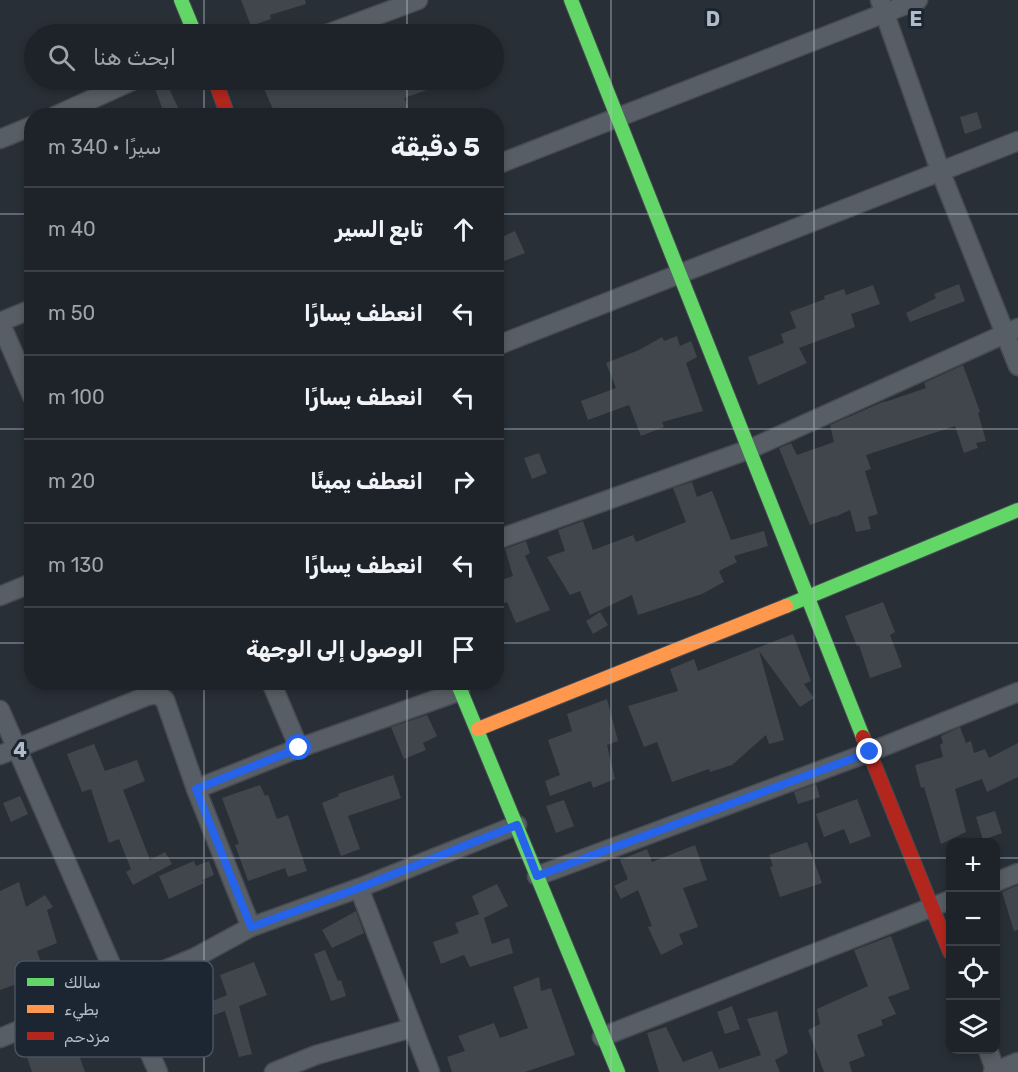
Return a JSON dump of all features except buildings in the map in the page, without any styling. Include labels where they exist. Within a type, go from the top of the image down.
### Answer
[{"type":"street","points":[[181,0],[191,24]]},
{"type":"street","points":[[354,24],[418,0]]},
{"type":"street","points":[[571,0],[807,598],[949,946]]},
{"type":"street","points":[[504,162],[882,7],[918,0]]},
{"type":"street","points":[[882,7],[941,173],[1011,331],[1018,366]]},
{"type":"street","points":[[73,108],[112,90]]},
{"type":"street","points":[[219,90],[225,108]]},
{"type":"street","points":[[0,139],[24,129]]},
{"type":"street","points":[[504,343],[1018,141]]},
{"type":"street","points":[[24,312],[0,322],[24,378]]},
{"type":"street","points":[[504,537],[750,449],[1011,331]]},
{"type":"street","points":[[478,729],[807,598],[1018,510]]},
{"type":"street","points":[[0,596],[24,586]]},
{"type":"street","points":[[274,690],[299,748]]},
{"type":"street","points":[[196,789],[451,690]]},
{"type":"street","points":[[460,690],[618,1072]]},
{"type":"street","points":[[537,876],[870,752],[1018,692]]},
{"type":"street","points":[[8,752],[147,696],[157,694],[165,699],[196,789],[251,927]]},
{"type":"street","points":[[0,710],[8,752],[108,961]]},
{"type":"street","points":[[186,961],[251,927],[359,888],[517,825]]},
{"type":"street","points":[[1000,880],[1018,873]]},
{"type":"street","points":[[359,888],[430,1072]]},
{"type":"street","points":[[602,1037],[946,902]]},
{"type":"street","points":[[274,1072],[319,1064],[412,1028]]},
{"type":"street","points":[[989,1054],[995,1072],[1018,1062]]},
{"type":"street","points":[[151,1057],[158,1072]]},
{"type":"traffic: fast","points":[[181,0],[191,24]]},
{"type":"traffic: fast","points":[[571,0],[863,737]]},
{"type":"traffic: fast","points":[[786,606],[1018,510]]},
{"type":"traffic: fast","points":[[460,690],[618,1072]]},
{"type":"traffic: slow","points":[[478,729],[786,606]]},
{"type":"traffic: jam","points":[[219,90],[225,108]]},
{"type":"traffic: jam","points":[[863,737],[948,946]]},
{"type":"route","points":[[299,748],[196,789],[251,927],[359,888],[517,825],[537,876],[870,752]]}]
